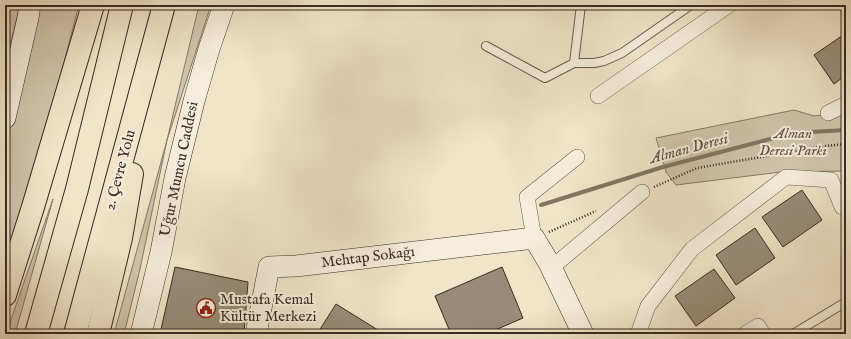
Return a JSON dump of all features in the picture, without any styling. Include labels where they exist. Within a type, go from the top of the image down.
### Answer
[{"type":"highway","points":[[5,294],[33,207],[93,5]]},
{"type":"highway","points":[[36,334],[77,189],[122,5]]},
{"type":"highway","name":"2. Çevre Yolu","points":[[75,334],[164,5]]},
{"type":"highway","points":[[98,334],[121,238],[152,53]]},
{"type":"main road","points":[[5,118],[30,5]]},
{"type":"main road","name":"Uğur Mumcu Caddesi","points":[[141,334],[161,252],[175,178],[192,108],[209,49],[224,5]]},
{"type":"main road","points":[[534,238],[551,268],[583,334]]},
{"type":"main road","name":"Mehtap Sokağı","points":[[256,334],[269,267],[296,266],[534,238]]},
{"type":"street","points":[[598,96],[729,5]]},
{"type":"street","points":[[828,113],[846,104]]},
{"type":"street","points":[[534,238],[527,197],[577,157]]},
{"type":"street","points":[[638,334],[648,306],[692,249],[786,177],[832,180],[842,207]]},
{"type":"street","points":[[551,268],[642,192]]},
{"type":"street","points":[[745,334],[758,326],[763,334]]},
{"type":"lane","points":[[574,63],[581,5]]},
{"type":"lane","points":[[486,46],[545,78],[574,63],[594,63],[604,61],[622,53],[691,5]]},
{"type":"lane","points":[[793,334],[846,302]]},
{"type":"path","points":[[642,192],[697,168],[825,146],[846,144]]},
{"type":"path","points":[[534,238],[599,210]]},
{"type":"green space","points":[[5,5],[20,5],[5,65]]},
{"type":"green space","points":[[36,5],[79,5],[36,169],[5,259],[5,146],[20,93]]},
{"type":"green space","points":[[199,5],[211,5],[167,140]]},
{"type":"green space","name":"Alman Deresi Parkı","points":[[794,110],[814,116],[846,112],[846,171],[781,172],[676,185],[666,172],[656,138]]},
{"type":"green space","points":[[167,140],[140,269],[124,334],[114,334]]},
{"type":"green space","points":[[53,199],[15,334],[6,334]]},
{"type":"building","points":[[846,33],[846,75],[834,84],[814,55]]},
{"type":"building","points":[[802,190],[822,220],[783,247],[762,217]]},
{"type":"building","points":[[755,228],[775,258],[736,285],[716,255]]},
{"type":"building","name":"Mustafa Kemal Kültür Merkezi","points":[[175,267],[248,282],[244,334],[160,334]]},
{"type":"building","points":[[502,267],[523,318],[486,334],[451,334],[435,296]]},
{"type":"building","points":[[714,269],[735,298],[696,326],[675,296]]},
{"type":"building","points":[[336,304],[378,330],[376,334],[317,334]]},
{"type":"waterway","name":"Alman Deresi","points":[[541,205],[663,167],[793,133],[846,130]]},
{"type":"place","name":"Mustafa Kemal Kültür Merkezi","points":[[206,308]]}]
